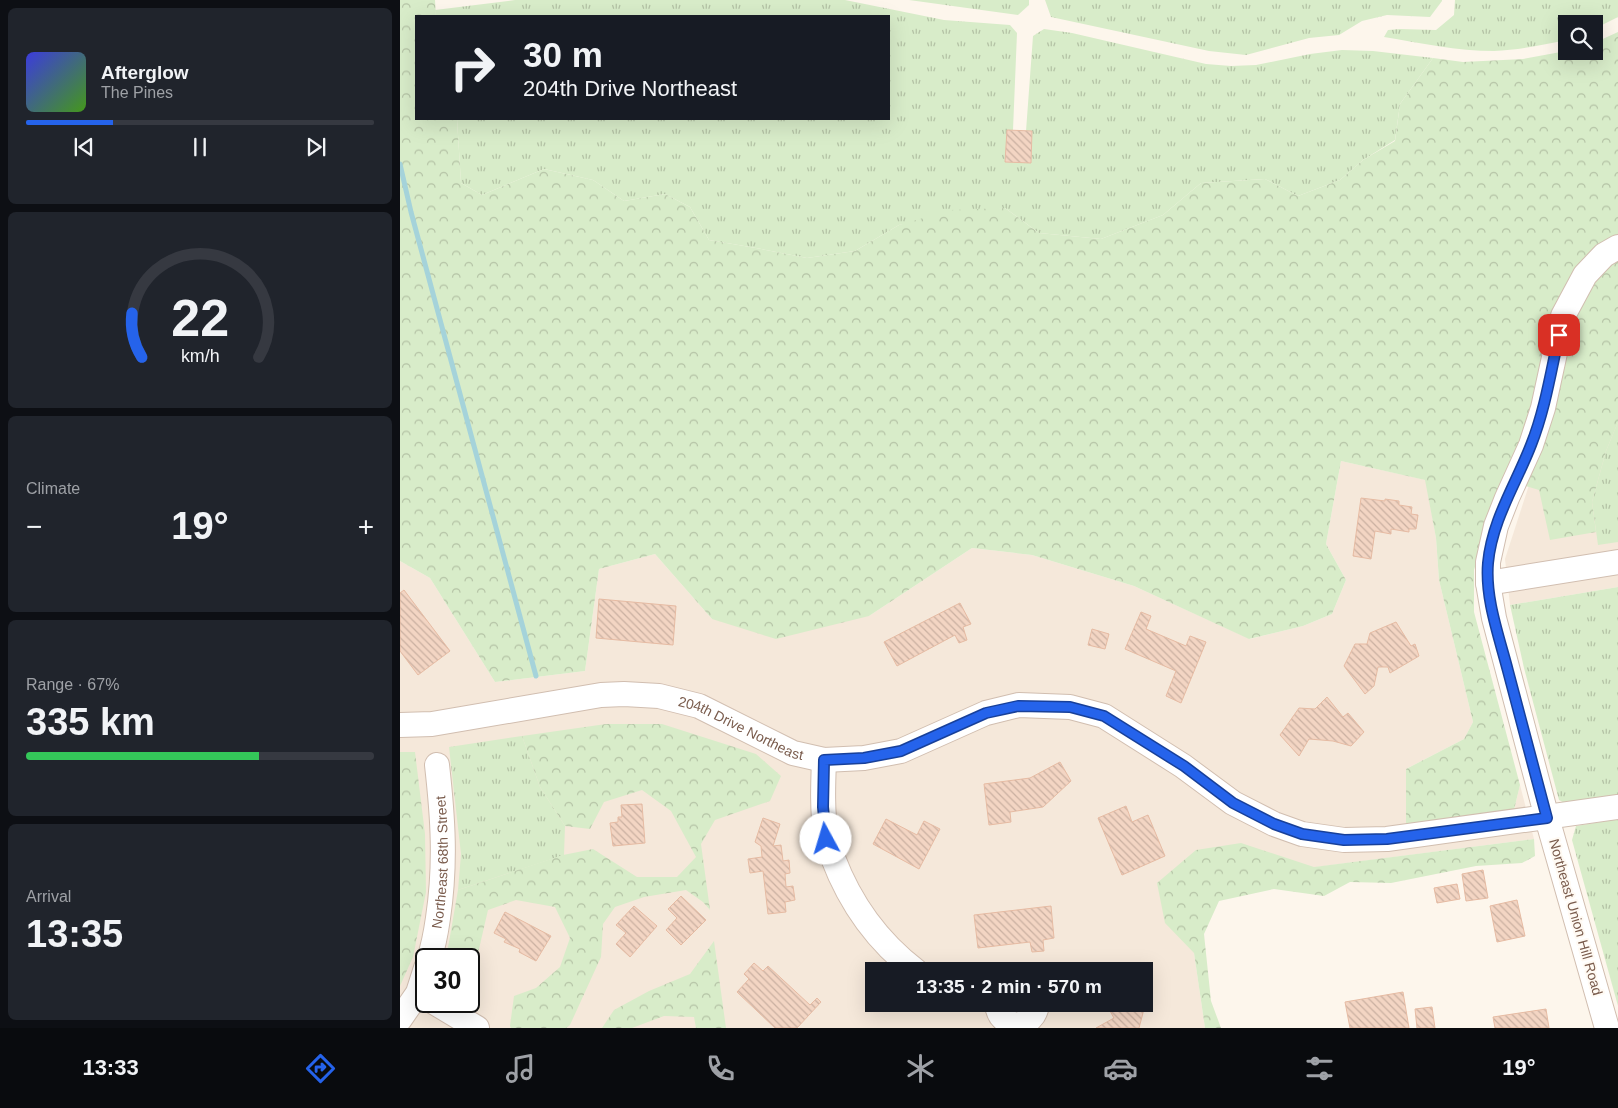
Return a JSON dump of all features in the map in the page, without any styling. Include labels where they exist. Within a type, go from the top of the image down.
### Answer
[{"type":"street","name":"Northeast Union Hill Road","points":[[1607,1028],[1547,818],[1494,618],[1488,583],[1488,562],[1496,526],[1531,445],[1543,408],[1563,316],[1585,275],[1604,255],[1618,247]]},
{"type":"street","points":[[1488,583],[1618,562]]},
{"type":"street","name":"204th Drive Northeast","points":[[400,725],[432,724],[601,695],[659,696],[699,706],[793,753],[824,760],[864,758],[901,751],[986,713],[1018,706],[1070,707],[1104,716],[1184,766],[1233,803],[1274,824],[1302,834],[1344,840],[1387,839],[1618,807]]},
{"type":"street","points":[[824,760],[823,807],[826,839],[840,878],[868,924],[905,962]]},
{"type":"street","name":"Northeast 68th Street","points":[[434,948],[443,888],[444,847],[437,765]]},
{"type":"street","points":[[400,1019],[415,1006]]},
{"type":"street","points":[[999,1012],[1004,1020],[1016,1025],[1029,1020],[1035,1012]]},
{"type":"street","points":[[452,1013],[477,1028]]},
{"type":"shaded area","points":[[1618,387],[1618,587],[1510,605],[1505,559],[1542,445]]},
{"type":"shaded area","points":[[1341,461],[1426,480],[1436,538],[1439,580],[1473,722],[1464,739],[1406,769],[1513,814],[1520,785],[1534,839],[1184,884],[1205,1028],[400,1028],[400,561],[430,578],[495,682],[585,671],[599,569],[655,554],[712,619],[869,616],[972,548],[1032,555],[1134,586],[1250,639],[1303,626],[1332,614],[1346,580],[1326,544]]},
{"type":"green space","points":[[400,0],[435,0],[436,15],[415,15],[415,120],[457,120],[461,183],[482,195],[544,169],[593,180],[624,201],[665,194],[690,207],[709,240],[807,258],[855,251],[899,225],[951,210],[1005,208],[1039,233],[1101,239],[1163,215],[1201,183],[1265,179],[1298,196],[1340,180],[1363,160],[1395,141],[1400,104],[1433,58],[1463,62],[1523,59],[1558,52],[1558,60],[1603,60],[1603,39],[1618,32],[1618,422],[1606,451],[1592,502],[1596,532],[1550,540],[1539,490],[1502,479],[1474,570],[1474,612],[1520,785],[1513,814],[1406,827],[1406,769],[1464,739],[1473,722],[1439,580],[1436,538],[1425,480],[1341,461],[1326,544],[1346,580],[1332,614],[1303,626],[1249,639],[1134,586],[1032,555],[972,548],[869,616],[776,639],[712,619],[655,554],[599,569],[585,671],[495,682],[430,578],[400,561]]},
{"type":"green space","points":[[515,0],[845,0],[944,20],[1010,25],[1017,33],[1013,130],[1007,130],[1031,163],[1032,131],[1026,131],[1033,36],[1044,29],[1072,33],[1206,64],[1231,66],[1256,65],[1310,54],[1342,50],[1373,51],[1433,58],[1400,104],[1395,140],[1363,160],[1340,180],[1298,196],[1265,179],[1201,183],[1163,215],[1101,239],[1039,233],[1005,208],[899,225],[855,251],[807,258],[709,240],[690,207],[665,194],[624,201],[593,180],[544,169],[482,195],[461,183],[457,120],[890,120],[890,15],[436,15],[435,10]]},
{"type":"green space","points":[[909,0],[1029,0],[1029,5],[1018,15]]},
{"type":"green space","points":[[1045,0],[1442,1],[1430,17],[1387,15],[1362,21],[1339,35],[1309,38],[1246,55],[1209,51],[1051,17]]},
{"type":"green space","points":[[1455,0],[1618,0],[1618,17],[1603,24],[1603,15],[1558,15],[1558,42],[1530,47],[1480,51],[1384,37],[1388,30],[1436,30],[1454,15]]},
{"type":"green space","points":[[1618,422],[1618,542],[1598,545],[1592,502],[1606,451]]},
{"type":"green space","points":[[1618,587],[1618,800],[1572,807],[1559,800],[1524,668],[1510,605]]},
{"type":"green space","points":[[606,724],[662,724],[756,754],[781,776],[770,801],[715,820],[701,844],[710,910],[703,902],[686,890],[644,897],[615,907],[603,924],[601,957],[570,1025],[566,1028],[511,1028],[510,1026],[514,996],[536,988],[560,967],[570,938],[555,907],[516,900],[488,910],[479,948],[448,948],[458,890],[563,855],[593,849],[637,877],[677,877],[696,857],[671,811],[642,790],[604,802],[590,829],[565,826],[540,787],[522,736]]},
{"type":"green space","points":[[522,736],[540,787],[565,826],[564,855],[458,890],[461,854],[449,747]]},
{"type":"green space","points":[[400,752],[415,752],[425,834],[426,892],[413,957],[400,986]]},
{"type":"green space","points":[[1618,819],[1618,1006],[1572,840],[1576,826]]},
{"type":"green space","points":[[1534,839],[1535,856],[1522,863],[1476,866],[1391,883],[1350,882],[1324,896],[1274,889],[1219,901],[1204,934],[1211,1001],[1221,1028],[1205,1028],[1194,953],[1165,923],[1157,883],[1196,850],[1241,843],[1314,867]]},
{"type":"green space","points":[[714,941],[726,1028],[696,1028],[694,1017],[664,1016],[632,1028],[602,1028],[614,1010],[649,991],[690,974]]},
{"type":"building","points":[[1007,130],[1032,131],[1031,163],[1005,162]]},
{"type":"building","points":[[1361,498],[1399,501],[1399,505],[1412,507],[1411,514],[1418,515],[1416,529],[1409,529],[1409,532],[1391,529],[1391,534],[1375,531],[1371,559],[1353,556]]},
{"type":"building","points":[[404,590],[450,651],[418,675],[400,651],[400,593]]},
{"type":"building","points":[[599,599],[676,606],[673,645],[596,638]]},
{"type":"building","points":[[960,603],[971,624],[963,627],[967,640],[959,643],[955,635],[897,666],[884,642]]},
{"type":"building","points":[[1141,612],[1151,616],[1146,629],[1186,646],[1190,636],[1206,642],[1181,703],[1166,696],[1176,671],[1125,649]]},
{"type":"building","points":[[1396,622],[1411,646],[1415,644],[1419,656],[1390,673],[1388,667],[1378,667],[1374,686],[1365,694],[1344,666],[1355,644],[1367,644],[1370,633]]},
{"type":"building","points":[[1092,629],[1109,634],[1105,649],[1088,645]]},
{"type":"building","points":[[1327,697],[1343,717],[1348,713],[1364,732],[1351,746],[1333,741],[1309,739],[1299,756],[1280,735],[1299,708],[1315,709]]},
{"type":"building","points":[[1060,762],[1071,781],[1043,807],[1010,812],[1011,822],[989,825],[984,784],[1030,778]]},
{"type":"building","points":[[642,804],[645,843],[613,846],[610,823],[618,822],[618,817],[622,817],[621,805]]},
{"type":"building","points":[[1126,806],[1132,822],[1148,815],[1165,856],[1122,875],[1098,818]]},
{"type":"building","points":[[763,818],[780,824],[773,846],[781,845],[783,861],[789,860],[790,873],[785,874],[786,887],[793,886],[795,900],[785,902],[786,912],[768,914],[763,871],[750,873],[748,859],[762,857],[761,846],[755,842]]},
{"type":"building","points":[[886,819],[917,835],[924,821],[940,829],[919,869],[873,844]]},
{"type":"building","points":[[1483,870],[1488,898],[1466,901],[1462,874]]},
{"type":"building","points":[[1457,884],[1460,899],[1437,903],[1434,888]]},
{"type":"building","points":[[681,896],[706,920],[681,945],[666,930],[677,918],[668,909]]},
{"type":"building","points":[[1517,900],[1525,936],[1497,942],[1490,906]]},
{"type":"building","points":[[634,906],[657,926],[630,957],[616,944],[626,933],[616,925]]},
{"type":"building","points":[[1051,906],[1054,938],[1043,940],[1044,951],[1032,952],[1030,942],[978,948],[974,915]]},
{"type":"building","points":[[505,912],[551,936],[536,961],[519,952],[520,949],[504,942],[506,939],[494,933]]},
{"type":"building","points":[[754,963],[763,971],[768,966],[810,1005],[817,998],[821,1002],[797,1028],[775,1028],[737,992],[749,979],[744,974]]},
{"type":"building","points":[[1403,992],[1409,1028],[1350,1028],[1345,1002]]},
{"type":"building","points":[[1432,1007],[1435,1028],[1417,1028],[1415,1009]]},
{"type":"building","points":[[1546,1009],[1549,1028],[1495,1028],[1493,1017]]},
{"type":"building","points":[[1111,1012],[1143,1012],[1139,1028],[1096,1028],[1114,1018]]},
{"type":"waterway","points":[[400,164],[411,212],[536,676]]},
{"type":"route","points":[[826,839],[823,807],[824,760],[864,758],[901,751],[986,713],[1018,706],[1070,707],[1104,716],[1184,766],[1233,803],[1274,824],[1302,834],[1344,840],[1387,839],[1547,818],[1494,618],[1488,583],[1488,562],[1496,526],[1531,445],[1543,408],[1559,335]]}]
